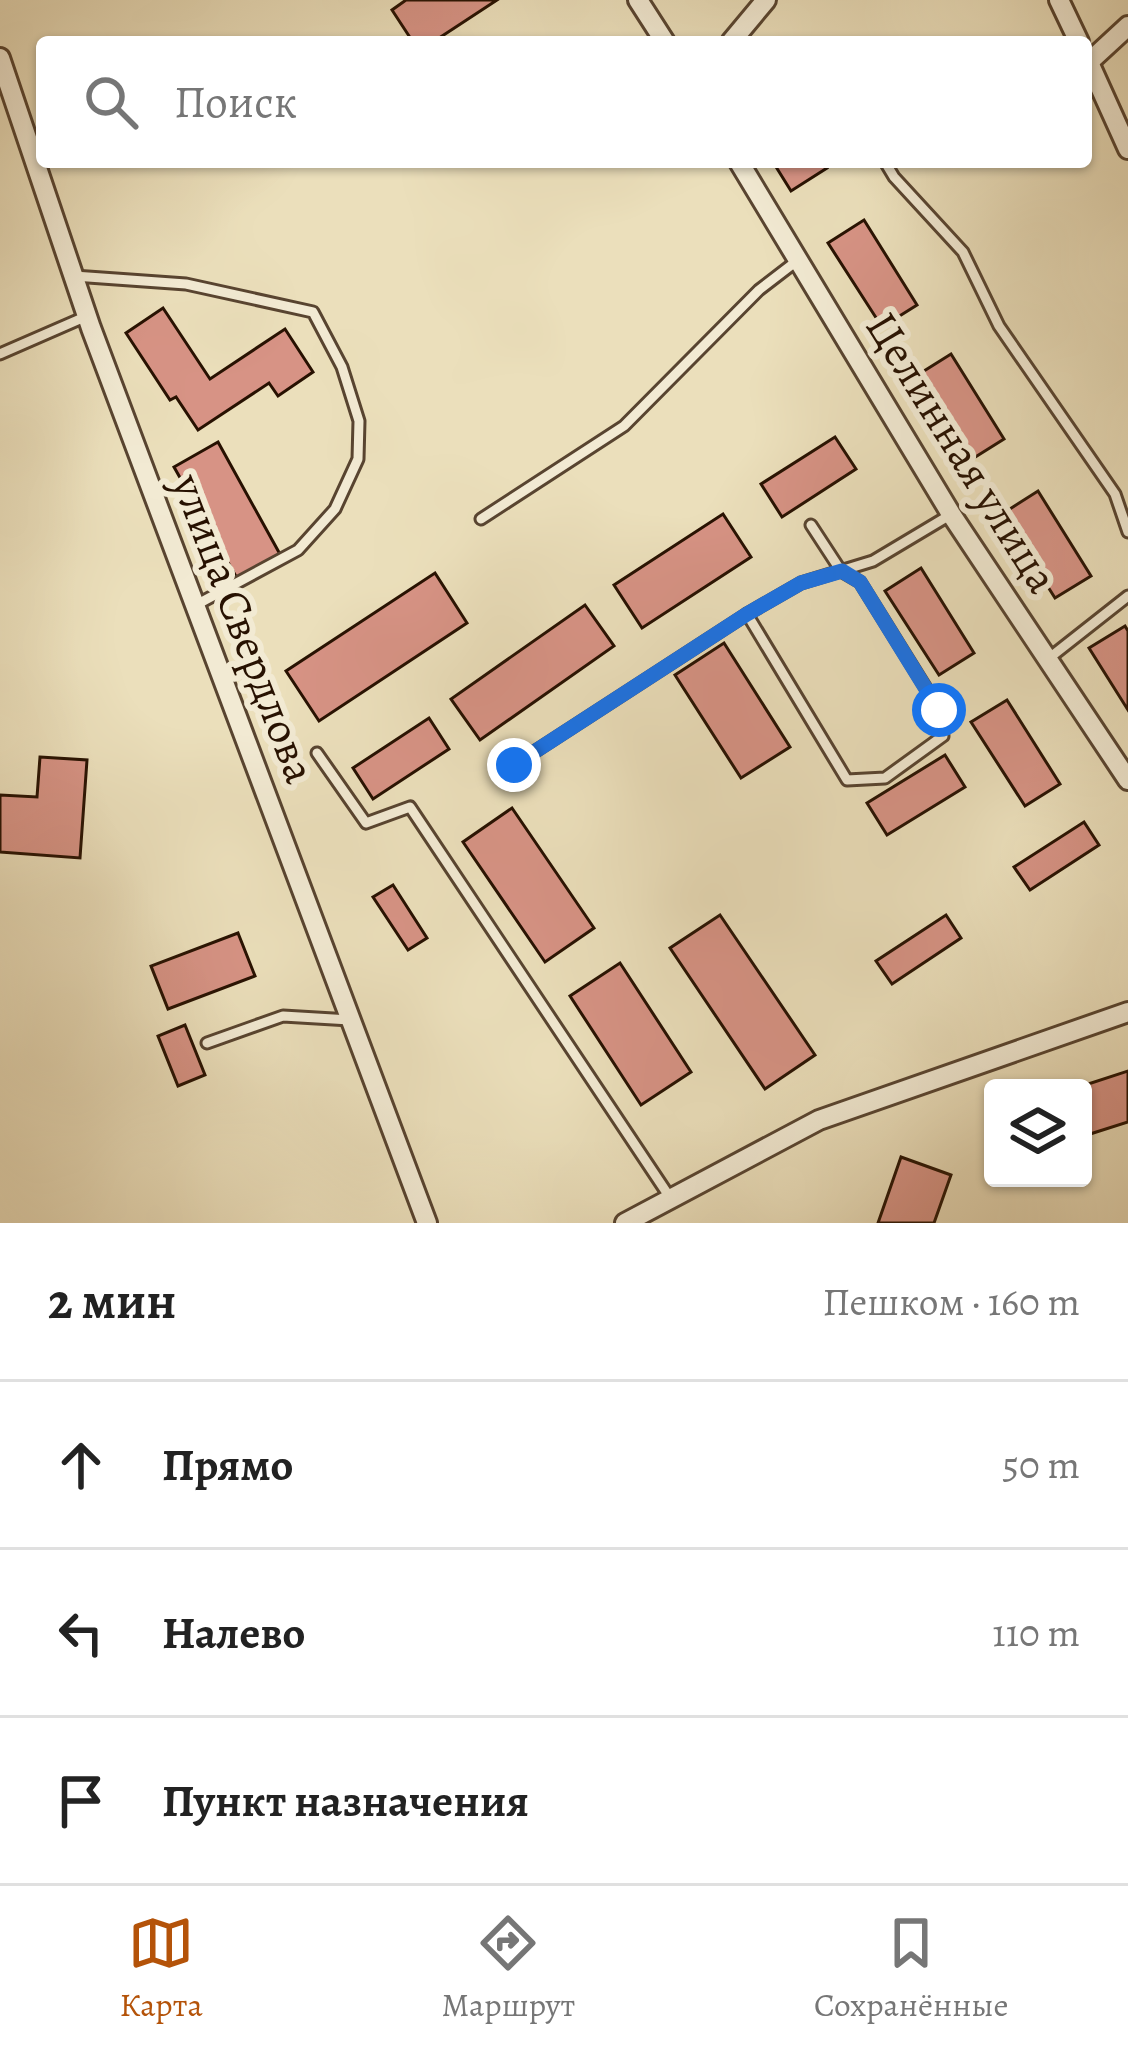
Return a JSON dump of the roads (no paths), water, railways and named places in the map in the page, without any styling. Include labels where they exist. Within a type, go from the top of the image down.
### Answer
[{"type":"street","points":[[638,0],[661,36]]},
{"type":"street","points":[[736,36],[766,0]]},
{"type":"street","points":[[1059,0],[1076,36]]},
{"type":"street","points":[[1092,56],[1128,26]]},
{"type":"street","name":"улица Свердлова","points":[[0,58],[36,164]]},
{"type":"street","points":[[1092,68],[1128,149]]},
{"type":"street","name":"улица Свердлова","points":[[37,168],[87,316],[427,1223]]},
{"type":"street","name":"Целинная улица","points":[[743,168],[951,514],[1128,780]]},
{"type":"street","points":[[626,1223],[819,1120],[1128,1012]]},
{"type":"lane","points":[[889,168],[963,252],[999,326],[1115,494],[1128,532]]},
{"type":"lane","points":[[482,519],[624,426],[759,290],[798,260]]},
{"type":"lane","points":[[74,276],[186,284],[313,313],[342,367],[359,421],[358,460],[335,508],[298,550],[195,605]]},
{"type":"lane","points":[[0,354],[87,316]]},
{"type":"lane","points":[[514,765],[747,614],[801,583],[873,562],[951,514]]},
{"type":"lane","points":[[747,614],[847,780],[885,778],[943,736],[939,710],[860,582],[842,571],[811,525]]},
{"type":"lane","points":[[1048,659],[1128,596]]},
{"type":"lane","points":[[317,753],[366,823],[410,807],[670,1199]]},
{"type":"lane","points":[[207,1043],[283,1016],[350,1020]]}]
